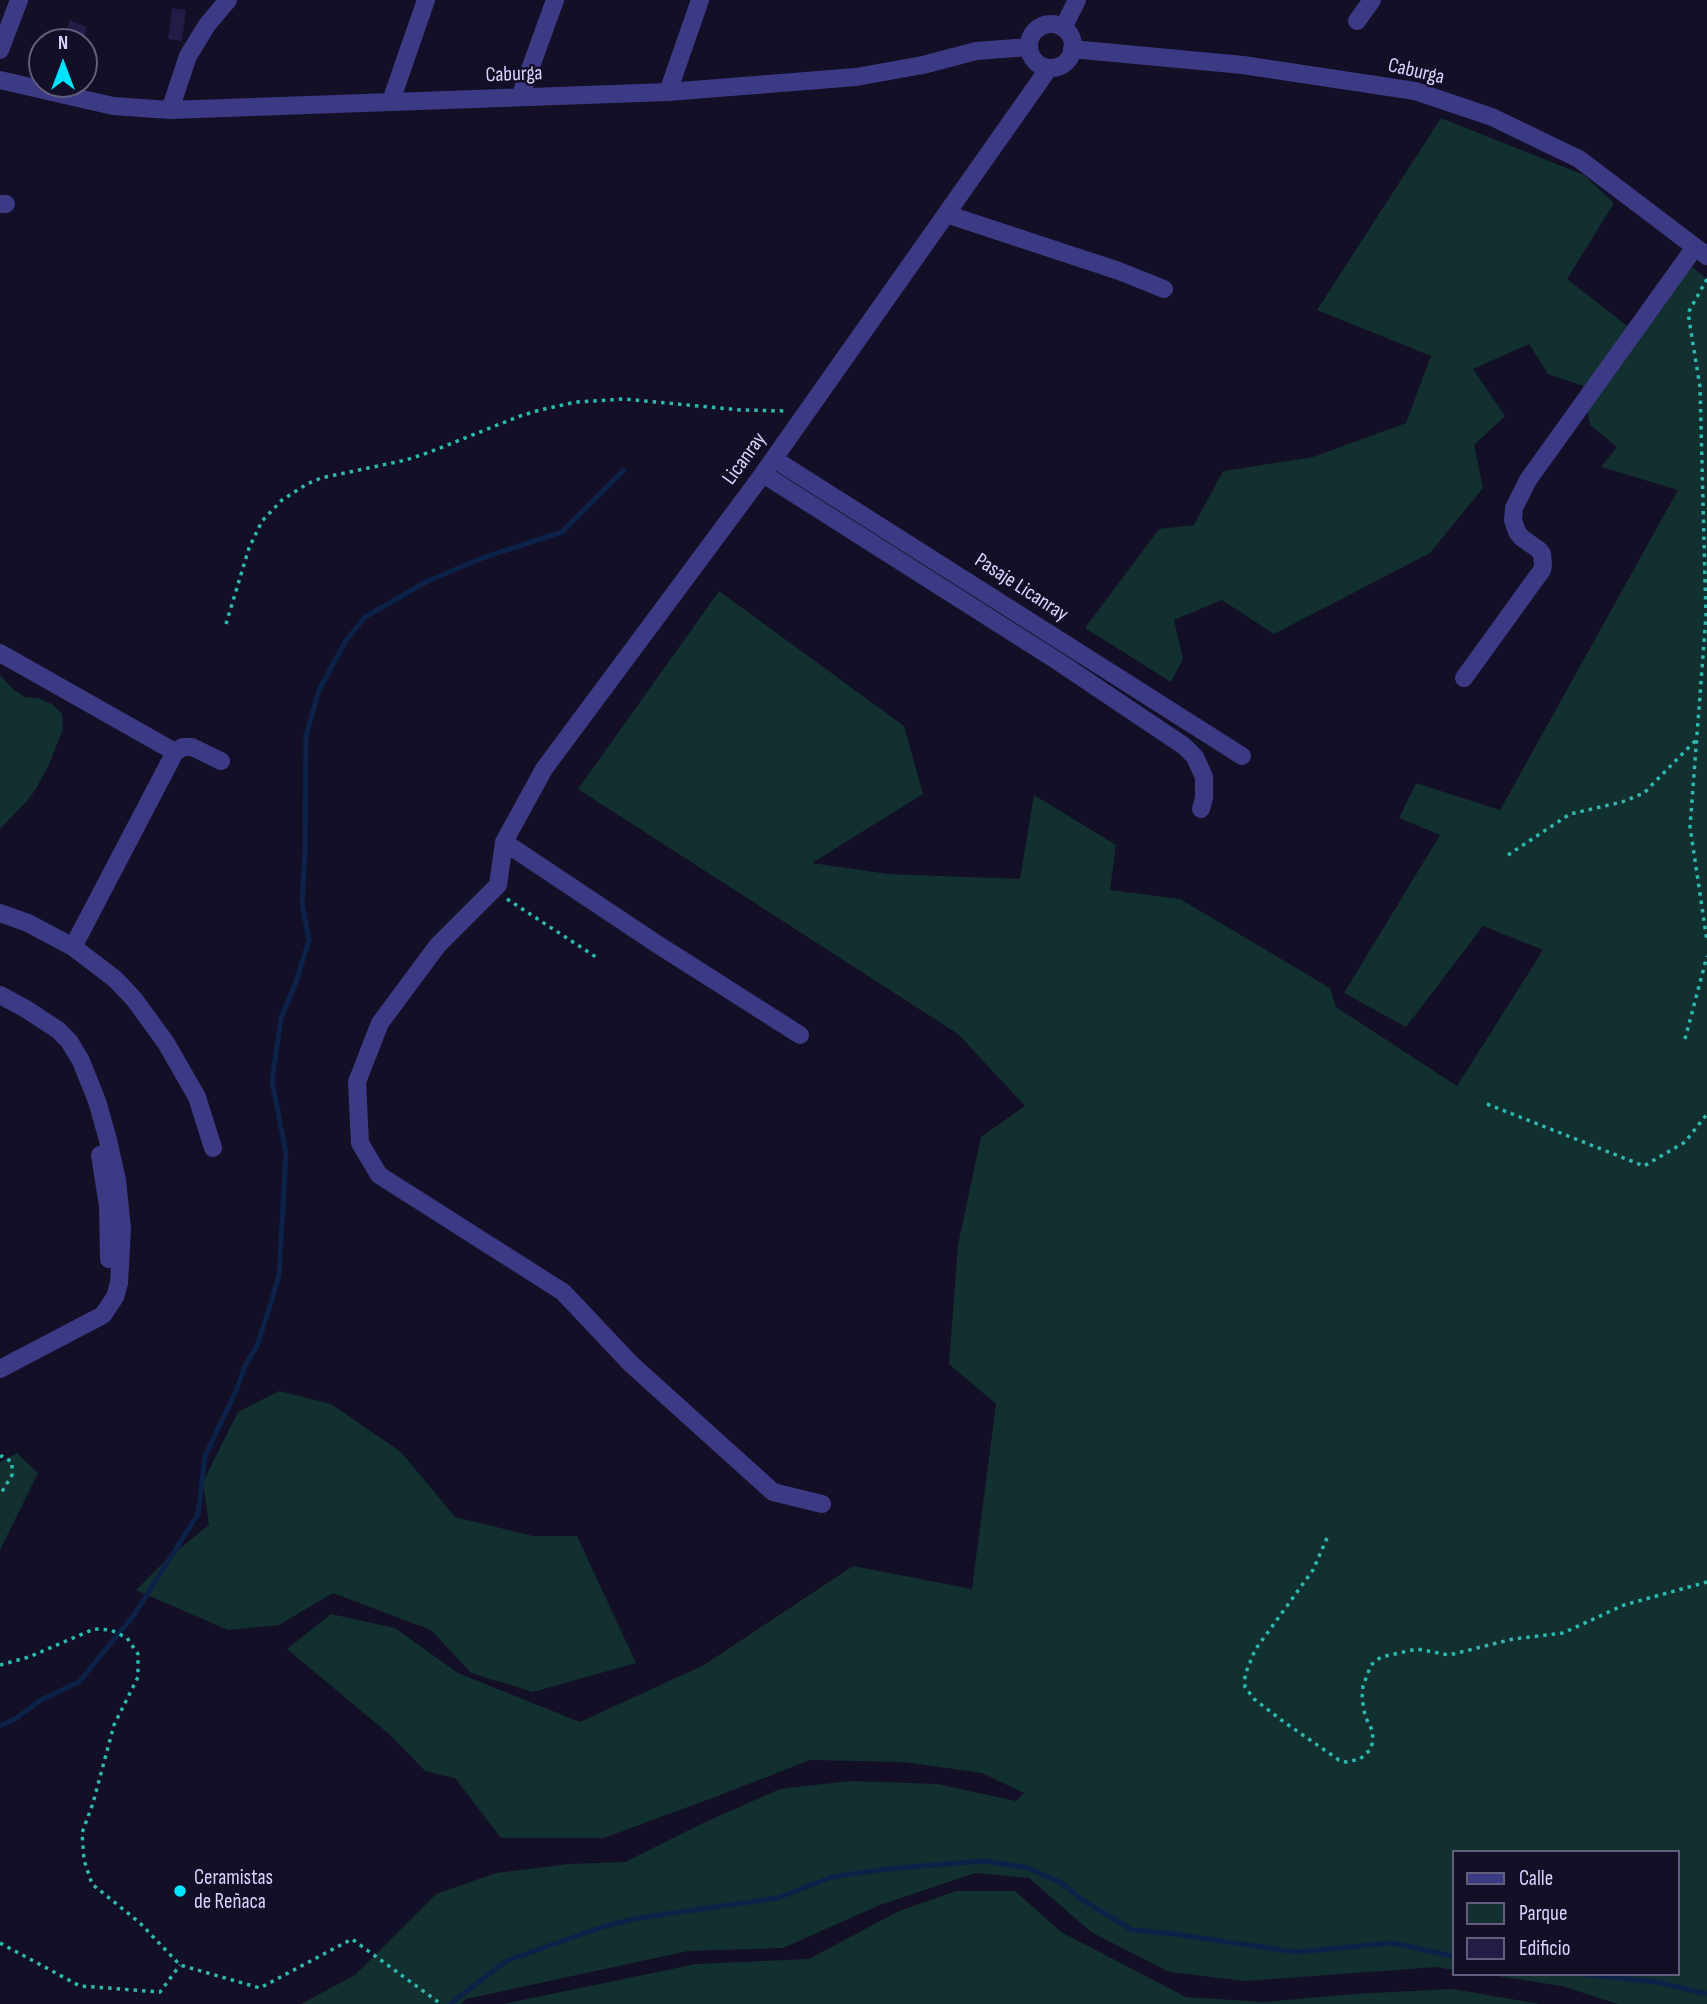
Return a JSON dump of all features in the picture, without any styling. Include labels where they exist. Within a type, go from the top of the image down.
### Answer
[{"type":"street","points":[[0,50],[19,0]]},
{"type":"street","points":[[170,110],[188,57],[207,25],[228,0]]},
{"type":"street","points":[[391,101],[426,0]]},
{"type":"street","points":[[520,97],[555,0]]},
{"type":"street","points":[[667,92],[700,0]]},
{"type":"street","points":[[1063,28],[1077,0]]},
{"type":"street","points":[[1357,21],[1372,0]]},
{"type":"street","points":[[1050,24],[1063,28],[1071,37],[1072,49],[1067,61],[1056,68],[1037,64],[1029,47],[1037,29],[1050,24]]},
{"type":"street","name":"Caburga","points":[[0,80],[113,106],[170,110],[667,92],[856,77],[922,65],[976,51],[1029,47]]},
{"type":"street","name":"Caburga","points":[[1072,49],[1243,65],[1415,91],[1492,117],[1579,159],[1701,251]]},
{"type":"street","name":"Licanray","points":[[498,885],[504,842],[544,769],[774,459],[1049,68]]},
{"type":"street","points":[[946,214],[1119,271],[1164,289]]},
{"type":"street","points":[[1464,678],[1544,565],[1542,554],[1521,538],[1513,520],[1514,508],[1528,480],[1701,251]]},
{"type":"street","name":"Pasaje Licanray","points":[[774,459],[1242,756]]},
{"type":"street","points":[[763,474],[1059,662],[1184,746],[1195,757],[1204,777],[1201,809]]},
{"type":"street","points":[[0,653],[175,752]]},
{"type":"street","points":[[72,947],[175,752],[183,747],[192,747],[221,761]]},
{"type":"street","points":[[504,842],[800,1035]]},
{"type":"street","points":[[498,885],[438,945],[380,1023],[357,1082],[360,1143],[379,1175],[563,1292],[631,1364],[773,1492],[822,1504]]},
{"type":"street","points":[[0,913],[28,923],[72,947],[115,979],[151,1020],[166,1043],[197,1097],[213,1148]]},
{"type":"street","points":[[0,995],[58,1030],[69,1041],[81,1061],[97,1101],[117,1180],[122,1229],[119,1283],[115,1297],[103,1315],[0,1369]]},
{"type":"path","points":[[1707,279],[1688,313],[1700,387],[1706,616],[1690,828],[1707,941]]},
{"type":"path","points":[[226,624],[248,548],[262,522],[282,500],[321,478],[406,460],[520,416],[576,402],[624,399],[774,411],[807,410],[812,405]]},
{"type":"path","points":[[1508,855],[1570,814],[1622,802],[1644,793],[1696,740]]},
{"type":"path","points":[[498,885],[506,898],[596,957]]},
{"type":"path","points":[[1685,1039],[1707,956]]},
{"type":"path","points":[[1487,1104],[1644,1166],[1685,1142],[1707,1114]]},
{"type":"path","points":[[1701,1121],[1707,1129]]},
{"type":"path","points":[[0,1457],[12,1462],[12,1475],[0,1494]]},
{"type":"path","points":[[1327,1538],[1313,1570],[1255,1650],[1245,1675],[1245,1687],[1254,1699],[1284,1722],[1339,1760],[1346,1762],[1360,1759],[1373,1744],[1373,1732],[1365,1716],[1363,1686],[1371,1665],[1381,1657],[1417,1649],[1449,1655],[1513,1640],[1563,1633],[1624,1605],[1707,1582]]},
{"type":"path","points":[[0,1665],[29,1657],[94,1629],[111,1630],[127,1638],[138,1654],[138,1677],[114,1725],[82,1833],[84,1860],[92,1884],[140,1923],[180,1965],[260,1988],[352,1939],[442,2004]]},
{"type":"path","points":[[0,1943],[80,1986],[160,1992],[180,1965]]},
{"type":"green space","points":[[1441,118],[1584,175],[1614,203],[1567,279],[1635,332],[1689,264],[1707,279],[1707,2004],[1618,2004],[1562,1986],[1497,1976],[1679,1976],[1679,1850],[1452,1850],[1452,1970],[1437,1967],[1245,1981],[1169,1972],[1091,1932],[1029,1878],[975,1873],[880,1905],[783,1948],[688,1951],[466,1999],[461,2004],[301,2004],[355,1975],[436,1894],[496,1873],[569,1864],[625,1862],[780,1789],[850,1781],[937,1784],[1016,1801],[1024,1793],[982,1773],[904,1762],[810,1760],[604,1838],[501,1838],[455,1778],[425,1771],[390,1735],[287,1649],[331,1614],[395,1628],[458,1673],[580,1722],[704,1665],[853,1566],[972,1589],[996,1404],[949,1364],[958,1245],[981,1137],[1025,1106],[958,1034],[578,789],[719,591],[904,726],[923,794],[812,863],[888,874],[1020,879],[1034,795],[1116,845],[1110,890],[1180,899],[1330,988],[1336,1007],[1457,1086],[1543,950],[1483,926],[1406,1027],[1344,993],[1440,835],[1399,818],[1416,783],[1500,810],[1678,490],[1601,467],[1617,447],[1590,425],[1583,386],[1548,374],[1529,344],[1473,369],[1505,416],[1474,445],[1483,488],[1430,553],[1274,634],[1222,600],[1174,620],[1183,659],[1171,682],[1085,628],[1159,529],[1194,525],[1223,471],[1313,457],[1406,423],[1431,356],[1317,310]]},
{"type":"green space","points":[[0,675],[25,697],[38,698],[52,704],[62,714],[63,729],[36,789],[0,829]]},
{"type":"green space","points":[[279,1391],[331,1404],[401,1452],[455,1517],[533,1536],[577,1536],[636,1663],[533,1692],[471,1673],[431,1630],[333,1593],[279,1625],[228,1630],[136,1590],[168,1558],[209,1525],[203,1482],[238,1412]]},
{"type":"green space","points":[[17,1453],[38,1473],[0,1550],[0,1462]]},
{"type":"green space","points":[[956,1891],[1015,1891],[1061,1932],[1186,1997],[1264,2002],[1453,1989],[1540,2004],[503,2004],[696,1964],[809,1959],[899,1911]]},
{"type":"building","points":[[172,8],[186,10],[182,41],[168,39]]},
{"type":"building","points":[[70,20],[87,27],[87,28],[67,28]]},
{"type":"waterway","points":[[0,1726],[15,1719],[41,1700],[79,1682],[134,1615],[198,1514],[205,1456],[245,1366],[257,1346],[270,1306],[279,1275],[286,1153],[272,1081],[281,1018],[309,940],[302,903],[306,736],[319,690],[345,642],[365,617],[426,582],[456,569],[562,532],[624,470]]},
{"type":"waterway","points":[[450,2004],[506,1961],[602,1927],[633,1919],[777,1898],[832,1877],[886,1869],[983,1861],[1025,1867],[1062,1883],[1081,1899],[1132,1930],[1296,1952],[1392,1943],[1452,1956]]},
{"type":"waterway","points":[[1600,1976],[1657,1982],[1707,1994]]},
{"type":"place","name":"Ceramistas de Reñaca","points":[[180,1891]]}]
